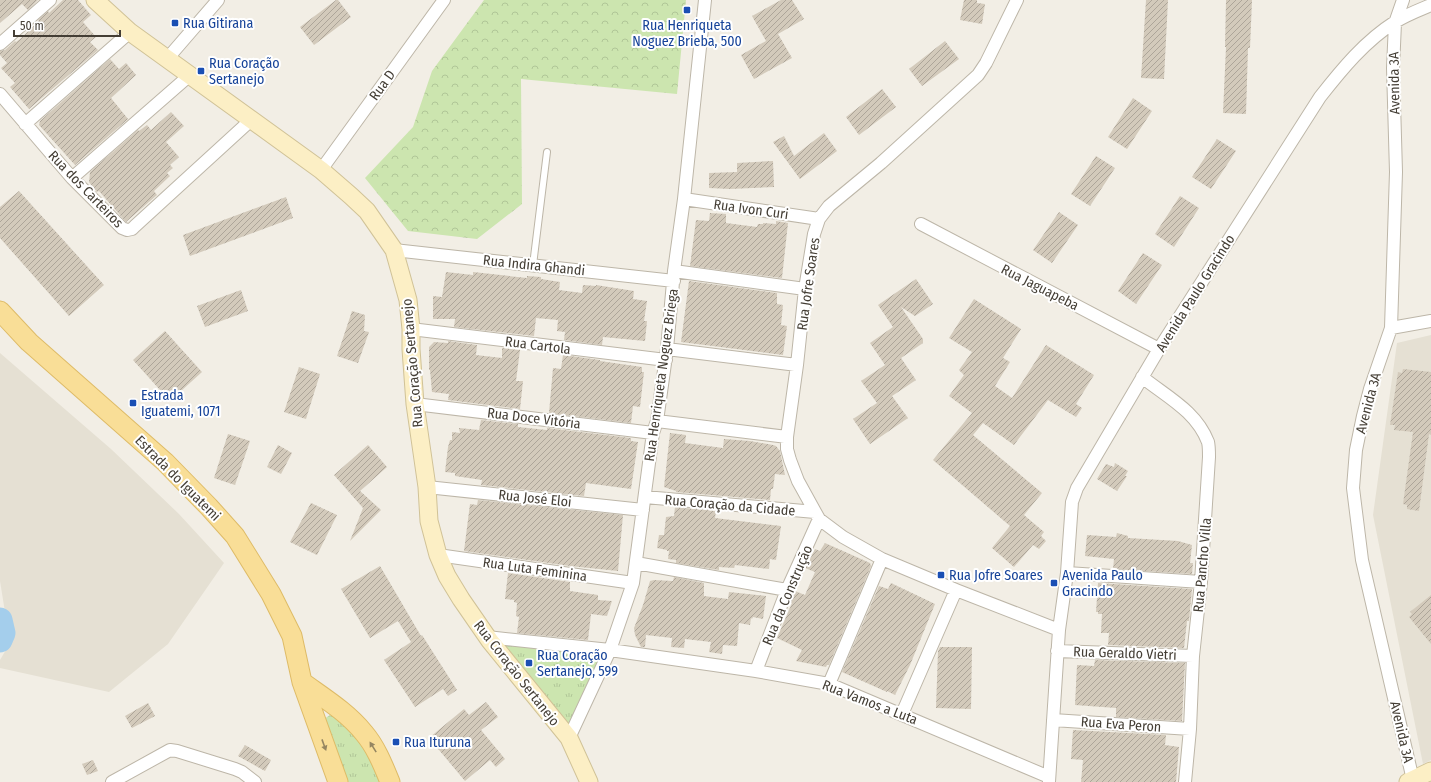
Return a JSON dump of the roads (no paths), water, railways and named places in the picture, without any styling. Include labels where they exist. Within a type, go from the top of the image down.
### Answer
[{"type":"main road","name":"Estrada do Iguatemi","points":[[0,311],[30,342],[164,462],[209,506],[235,536],[271,594],[292,636],[302,682],[338,782]]},
{"type":"main road","points":[[302,682],[347,715],[365,733],[377,752],[390,782]]},
{"type":"main road","points":[[317,727],[321,721],[330,715],[347,715]]},
{"type":"street","points":[[0,44],[50,0]]},
{"type":"street","name":"Rua Coração Sertanejo","points":[[95,0],[130,32],[321,170],[367,211],[394,250],[408,300],[415,404],[427,486],[430,521],[438,555],[447,576],[487,637],[569,738],[587,780]]},
{"type":"street","points":[[167,59],[218,0]]},
{"type":"street","name":"Rua D","points":[[321,170],[444,0]]},
{"type":"street","name":"Rua Henriqueta Noguez Briega","points":[[569,738],[610,650],[633,582],[653,433],[657,420],[666,354],[705,0]]},
{"type":"street","name":"Rua Jofre Soares","points":[[1017,0],[986,63],[978,75],[887,158],[830,206],[819,219],[814,234],[805,288],[797,365],[787,437],[792,468],[817,516],[843,537],[882,559],[956,590],[1059,630]]},
{"type":"street","points":[[1394,22],[1404,0]]},
{"type":"street","name":"Avenida Paulo Gracindo","points":[[1049,779],[1059,630],[1067,573],[1072,502],[1077,488],[1159,349],[1320,97],[1344,66],[1372,40],[1394,22],[1431,5]]},
{"type":"street","name":"Avenida 3A","points":[[1394,22],[1393,68],[1396,172],[1391,328],[1370,389],[1363,416],[1356,450],[1353,488],[1362,560],[1412,781]]},
{"type":"street","points":[[25,124],[130,32]]},
{"type":"street","points":[[72,178],[190,75]]},
{"type":"street","name":"Rua dos Carteiros","points":[[0,94],[72,178],[122,228],[127,230],[132,229],[251,120]]},
{"type":"street","name":"Rua Ivon Curi","points":[[684,199],[819,219]]},
{"type":"street","name":"Rua Jaguapeba","points":[[921,224],[1159,349]]},
{"type":"street","name":"Rua Indira Ghandi","points":[[394,250],[533,265],[805,288]]},
{"type":"street","points":[[1391,328],[1431,321]]},
{"type":"street","name":"Rua Cartola","points":[[411,329],[666,354],[797,365]]},
{"type":"street","name":"Rua Pancho Villa","points":[[1142,377],[1184,408],[1194,418],[1208,443],[1209,457],[1201,582],[1193,656],[1190,729],[1185,782]]},
{"type":"street","name":"Rua Doce Vitória","points":[[415,404],[653,433]]},
{"type":"street","points":[[657,420],[787,437]]},
{"type":"street","name":"Rua José Eloi","points":[[427,486],[643,510]]},
{"type":"street","name":"Rua Coração da Cidade","points":[[645,497],[817,516]]},
{"type":"street","name":"Rua da Construção","points":[[756,671],[817,516]]},
{"type":"street","name":"Rua Luta Feminina","points":[[438,555],[633,582]]},
{"type":"street","points":[[829,684],[882,559]]},
{"type":"street","points":[[636,563],[787,590]]},
{"type":"street","points":[[1067,573],[1201,582]]},
{"type":"street","points":[[902,714],[956,590]]},
{"type":"street","name":"Rua Vamos a Luta","points":[[487,637],[610,650],[756,671],[829,684],[902,714],[1049,779]]},
{"type":"street","name":"Rua Geraldo Vietri","points":[[1057,651],[1193,656]]},
{"type":"street","name":"Rua Eva Peron","points":[[1053,720],[1190,729]]},
{"type":"street","points":[[112,782],[170,750],[235,769],[242,772],[255,782]]},
{"type":"street","points":[[1412,781],[1431,771]]},
{"type":"lane","points":[[533,265],[547,152]]},
{"type":"waterway","points":[[0,620],[3,633],[0,640]]},
{"type":"place","name":"Rua Henriqueta Noguez Brieba, 500","points":[[687,10]]},
{"type":"place","name":"Rua Gitirana","points":[[175,23]]},
{"type":"place","name":"Rua Coração Sertanejo","points":[[201,71]]},
{"type":"place","name":"Estrada Iguatemi, 1071","points":[[133,403]]},
{"type":"place","name":"Rua Jofre Soares","points":[[941,575]]},
{"type":"place","name":"Avenida Paulo Gracindo","points":[[1054,583]]},
{"type":"place","name":"Rua Coração Sertanejo, 599","points":[[529,663]]},
{"type":"place","name":"Rua Ituruna","points":[[396,742]]}]
